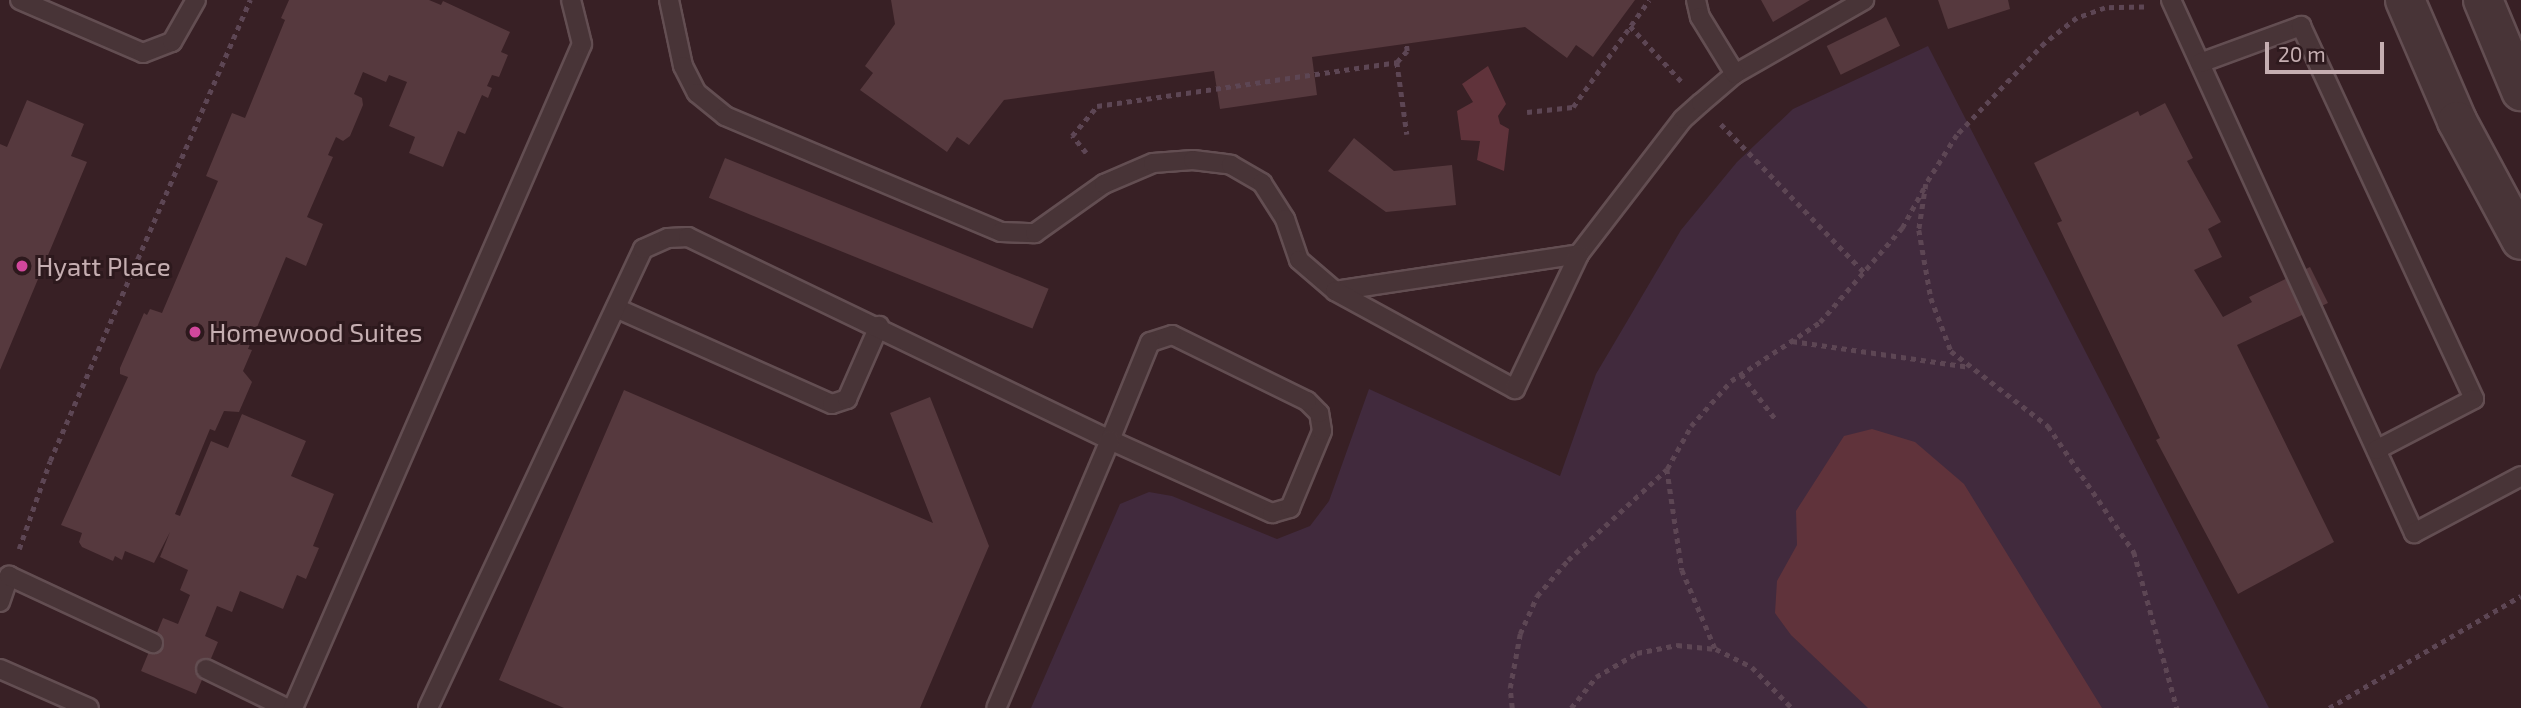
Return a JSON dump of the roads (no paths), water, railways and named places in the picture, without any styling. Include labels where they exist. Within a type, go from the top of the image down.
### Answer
[{"type":"street","points":[[2405,0],[2456,121],[2521,240]]},
{"type":"street","points":[[2483,0],[2521,91]]},
{"type":"lane","points":[[20,0],[143,53],[172,42],[196,0]]},
{"type":"lane","points":[[293,708],[582,44],[572,0]]},
{"type":"lane","points":[[669,0],[683,66],[697,93],[725,117],[1001,232],[1035,233],[1104,184],[1153,163],[1193,160],[1231,165],[1262,183],[1285,219],[1299,260],[1335,291],[1515,389],[1579,254],[1654,155],[1701,103],[1735,74],[1864,0]]},
{"type":"lane","points":[[1696,0],[1700,17],[1735,74]]},
{"type":"lane","points":[[2172,1],[2414,533],[2521,476]]},
{"type":"lane","points":[[2200,63],[2301,26],[2474,399],[2376,450]]},
{"type":"lane","points":[[428,708],[643,249],[668,238],[688,237],[1110,440],[1272,513],[1290,508],[1322,430],[1319,413],[1307,401],[1172,335],[1150,342],[1110,440],[996,708]]},
{"type":"lane","points":[[1335,291],[1579,254]]},
{"type":"lane","points":[[616,308],[832,404],[848,399],[879,327]]},
{"type":"lane","points":[[0,602],[9,576],[153,643]]},
{"type":"lane","points":[[0,669],[89,708]]},
{"type":"lane","points":[[206,669],[286,708]]},
{"type":"place","name":"Hyatt Place","points":[[22,266]]},
{"type":"place","name":"Homewood Suites","points":[[195,332]]}]
